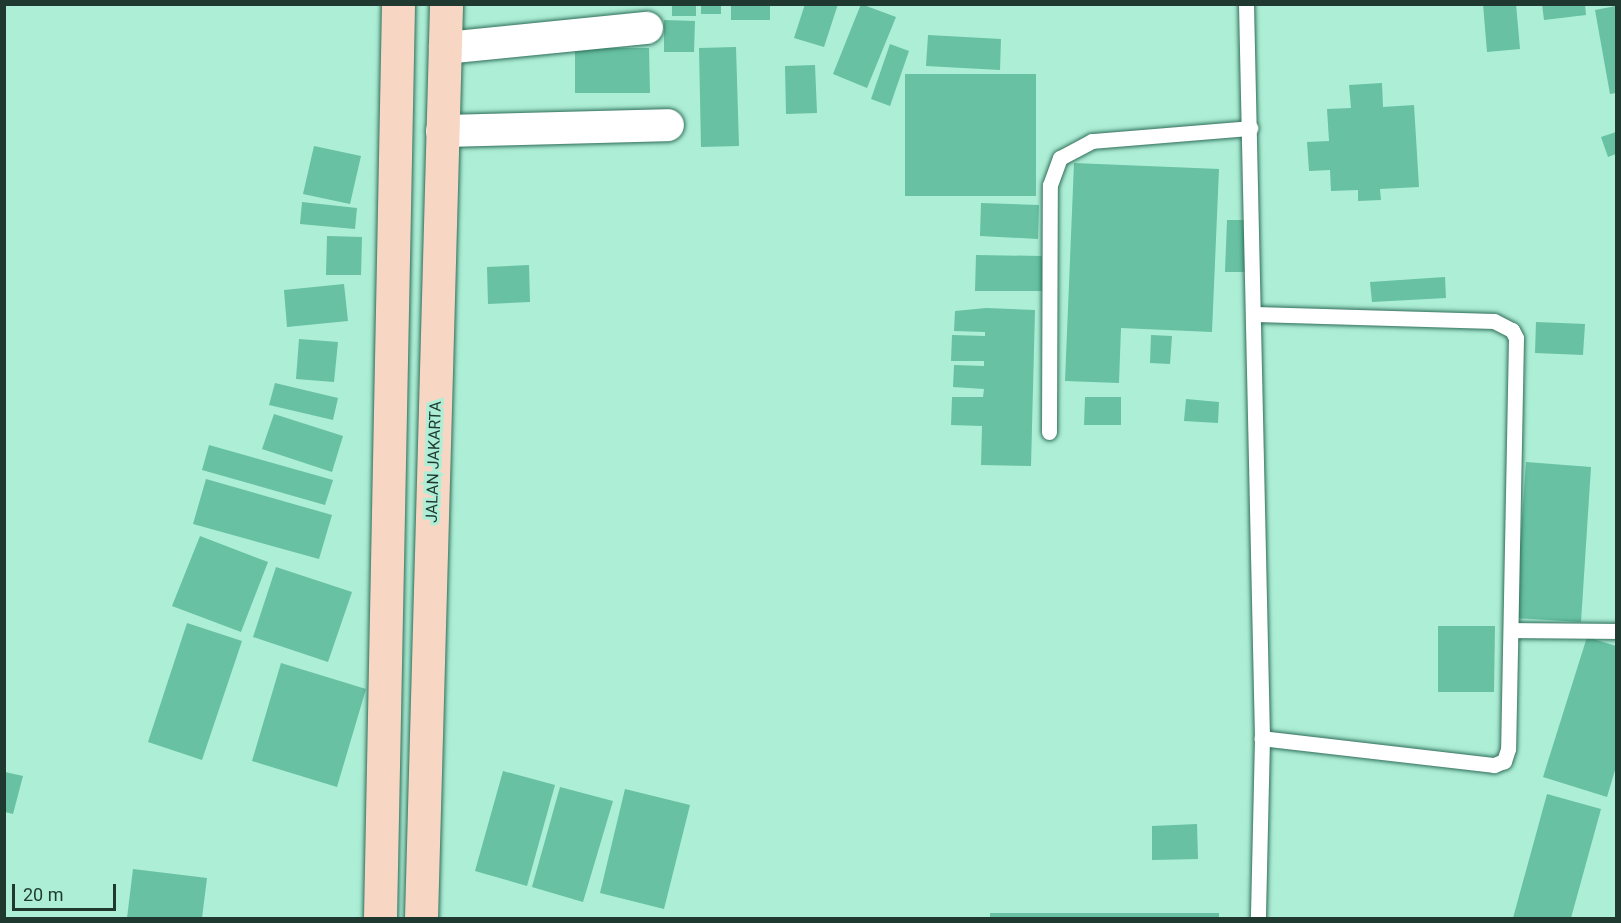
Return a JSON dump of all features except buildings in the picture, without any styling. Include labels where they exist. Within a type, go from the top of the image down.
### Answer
[{"type":"main road","points":[[380,918],[396,220],[398,4]]},
{"type":"main road","name":"JALAN JAKARTA","points":[[420,918],[447,4]]},
{"type":"main road","points":[[396,220],[440,224]]},
{"type":"street","points":[[445,48],[647,28]]},
{"type":"street","points":[[442,131],[668,125]]},
{"type":"lane","points":[[1246,4],[1255,314],[1262,738],[1258,918]]},
{"type":"lane","points":[[1049,432],[1050,185],[1060,158],[1092,141],[1250,128]]},
{"type":"lane","points":[[1255,314],[1494,321],[1512,330],[1516,338],[1508,749],[1504,761],[1494,765],[1262,738]]},
{"type":"lane","points":[[1511,630],[1617,631]]}]
